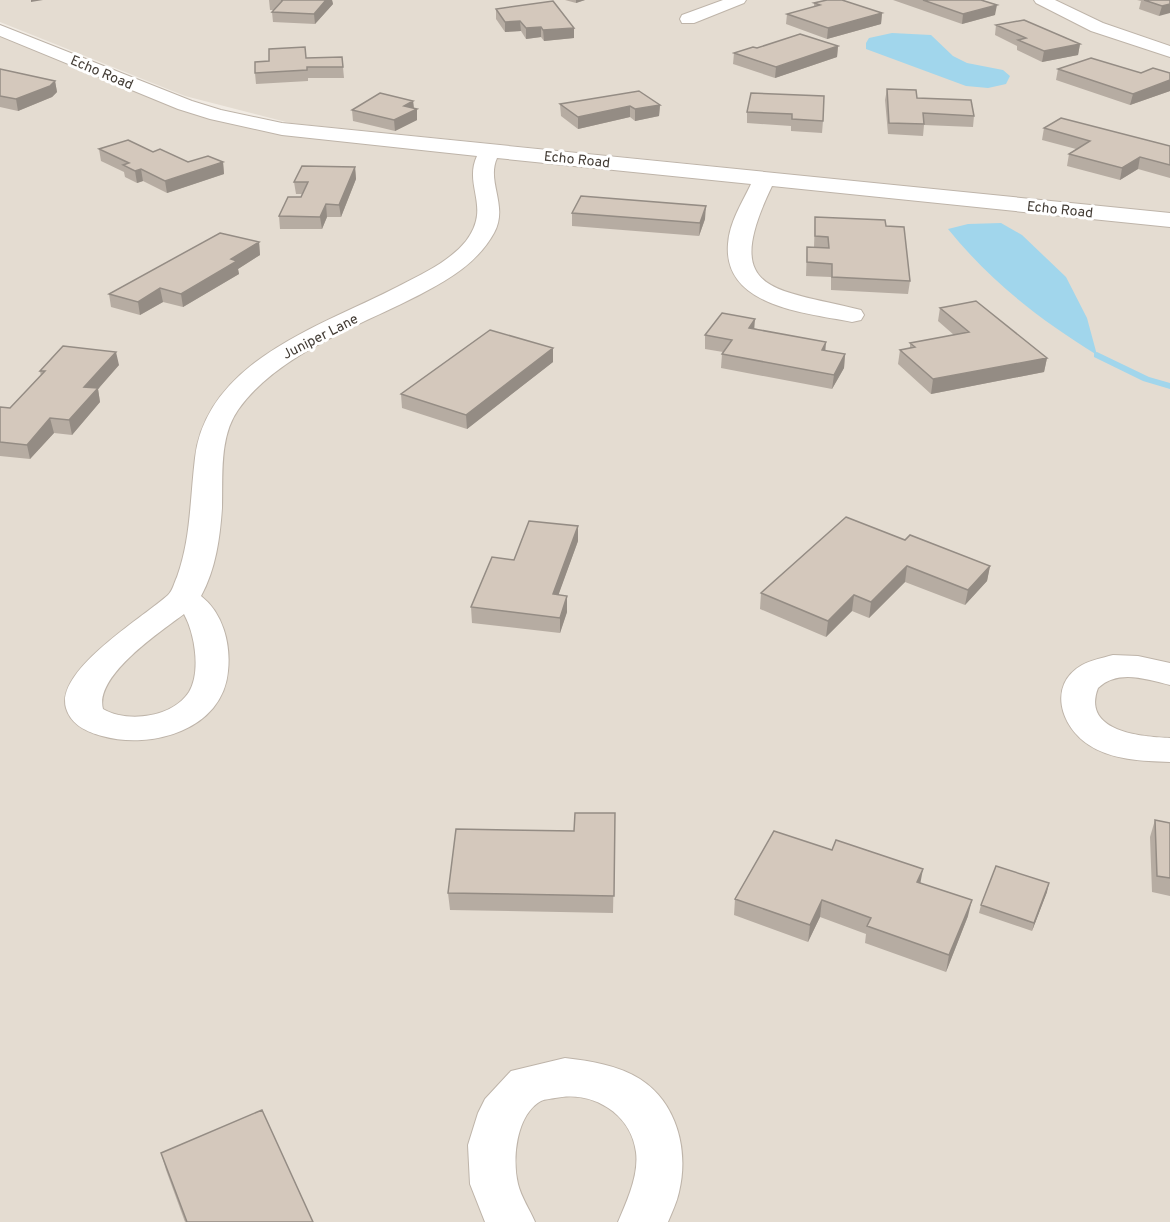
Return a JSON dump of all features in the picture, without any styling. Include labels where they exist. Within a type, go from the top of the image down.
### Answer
[{"type":"street","points":[[688,19],[738,0]]},
{"type":"street","points":[[1042,0],[1097,27],[1170,52]]},
{"type":"street","name":"Echo Road","points":[[0,30],[185,105],[243,121],[321,134],[1170,220]]},
{"type":"street","name":"Juniper Lane","points":[[184,598],[204,544],[212,440],[218,419],[229,401],[262,369],[291,349],[409,291],[462,258],[488,226],[490,202],[482,169],[490,151]]},
{"type":"street","points":[[765,178],[742,226],[739,258],[742,273],[751,284],[774,298],[852,315]]},
{"type":"street","points":[[184,598],[199,612],[206,628],[212,654],[211,675],[201,702],[182,716],[158,727],[108,728],[91,719],[83,705],[85,691],[92,678],[120,651],[184,598]]},
{"type":"street","points":[[1170,674],[1132,667],[1107,667],[1090,675],[1079,686],[1076,704],[1086,723],[1102,737],[1120,745],[1170,750]]},
{"type":"street","points":[[510,1222],[494,1184],[492,1145],[501,1113],[527,1085],[565,1077],[596,1081],[623,1092],[650,1117],[660,1153],[655,1193],[643,1222]]},
{"type":"shaded area","points":[[0,0],[1170,0],[1170,216],[696,164],[290,123],[185,96],[0,22]]},
{"type":"shaded area","points":[[0,36],[232,122],[695,176],[1170,226],[1170,1222],[0,1222]]},
{"type":"water","points":[[892,33],[931,35],[953,56],[967,63],[1003,70],[1010,76],[1006,84],[988,88],[966,86],[866,49],[869,38]]},
{"type":"water","points":[[1001,223],[1022,235],[1066,277],[1087,318],[1097,355],[1017,299],[982,267],[948,229],[968,224]]},
{"type":"building","points":[[283,0],[326,0],[314,14],[272,12]]},
{"type":"building","points":[[842,0],[882,13],[828,28],[787,14],[820,5],[814,3]]},
{"type":"building","points":[[923,0],[981,0],[997,5],[963,14]]},
{"type":"building","points":[[1144,0],[1170,0],[1170,4],[1162,6]]},
{"type":"building","points":[[553,1],[574,28],[543,30],[541,27],[526,28],[520,21],[505,22],[496,9]]},
{"type":"building","points":[[1024,20],[1080,44],[1044,51],[1018,40],[1026,38],[996,25]]},
{"type":"building","points":[[800,34],[838,46],[776,67],[734,53],[753,47],[757,48]]},
{"type":"building","points":[[305,47],[306,58],[342,57],[343,67],[307,67],[307,70],[255,73],[255,62],[269,61],[269,49]]},
{"type":"building","points":[[1091,58],[1141,73],[1153,68],[1170,73],[1170,80],[1133,94],[1058,69]]},
{"type":"building","points":[[0,69],[55,81],[50,86],[16,99],[0,96]]},
{"type":"building","points":[[887,89],[916,90],[917,98],[971,100],[974,116],[923,113],[924,124],[889,123]]},
{"type":"building","points":[[639,91],[660,105],[635,109],[630,106],[578,117],[560,104]]},
{"type":"building","points":[[380,93],[413,101],[404,106],[417,109],[394,120],[352,110]]},
{"type":"building","points":[[751,93],[824,96],[823,121],[792,119],[792,114],[747,112]]},
{"type":"building","points":[[1061,118],[1170,146],[1170,165],[1140,157],[1122,168],[1069,154],[1090,141],[1044,128]]},
{"type":"building","points":[[128,140],[153,152],[160,149],[188,162],[208,156],[223,162],[165,181],[141,169],[135,171],[123,165],[129,163],[99,149]]},
{"type":"building","points":[[302,166],[355,167],[339,205],[326,204],[320,217],[279,216],[288,197],[301,197],[308,182],[294,182]]},
{"type":"building","points":[[581,196],[706,206],[700,223],[572,213]]},
{"type":"building","points":[[815,217],[885,220],[886,226],[904,227],[910,281],[832,277],[832,264],[807,262],[807,247],[829,248],[828,237],[815,236]]},
{"type":"building","points":[[220,233],[259,242],[231,259],[237,261],[181,294],[160,288],[138,302],[109,294]]},
{"type":"building","points":[[976,301],[1047,358],[933,379],[900,350],[915,347],[910,343],[969,332],[940,308]]},
{"type":"building","points":[[722,313],[755,319],[749,328],[826,342],[822,350],[845,354],[834,375],[722,354],[732,340],[705,335]]},
{"type":"building","points":[[490,330],[553,348],[466,415],[401,394]]},
{"type":"building","points":[[63,346],[116,352],[84,387],[98,388],[69,420],[50,418],[27,445],[0,442],[0,407],[10,408],[45,371],[40,371]]},
{"type":"building","points":[[846,517],[905,540],[910,535],[990,566],[968,590],[907,566],[871,602],[854,595],[828,621],[761,593]]},
{"type":"building","points":[[529,521],[578,526],[553,594],[567,596],[560,618],[471,607],[492,557],[514,560]]},
{"type":"building","points":[[575,813],[615,813],[614,896],[448,893],[456,829],[574,831]]},
{"type":"building","points":[[1155,820],[1170,823],[1170,878],[1157,876]]},
{"type":"building","points":[[774,831],[832,850],[836,840],[923,869],[917,882],[972,900],[949,955],[867,926],[871,918],[822,900],[810,925],[735,899]]},
{"type":"building","points":[[996,866],[1049,883],[1034,923],[981,905]]},
{"type":"building","points":[[262,1110],[313,1222],[187,1222],[161,1153]]},
{"type":"waterway","points":[[1097,355],[1146,379],[1170,386]]}]
